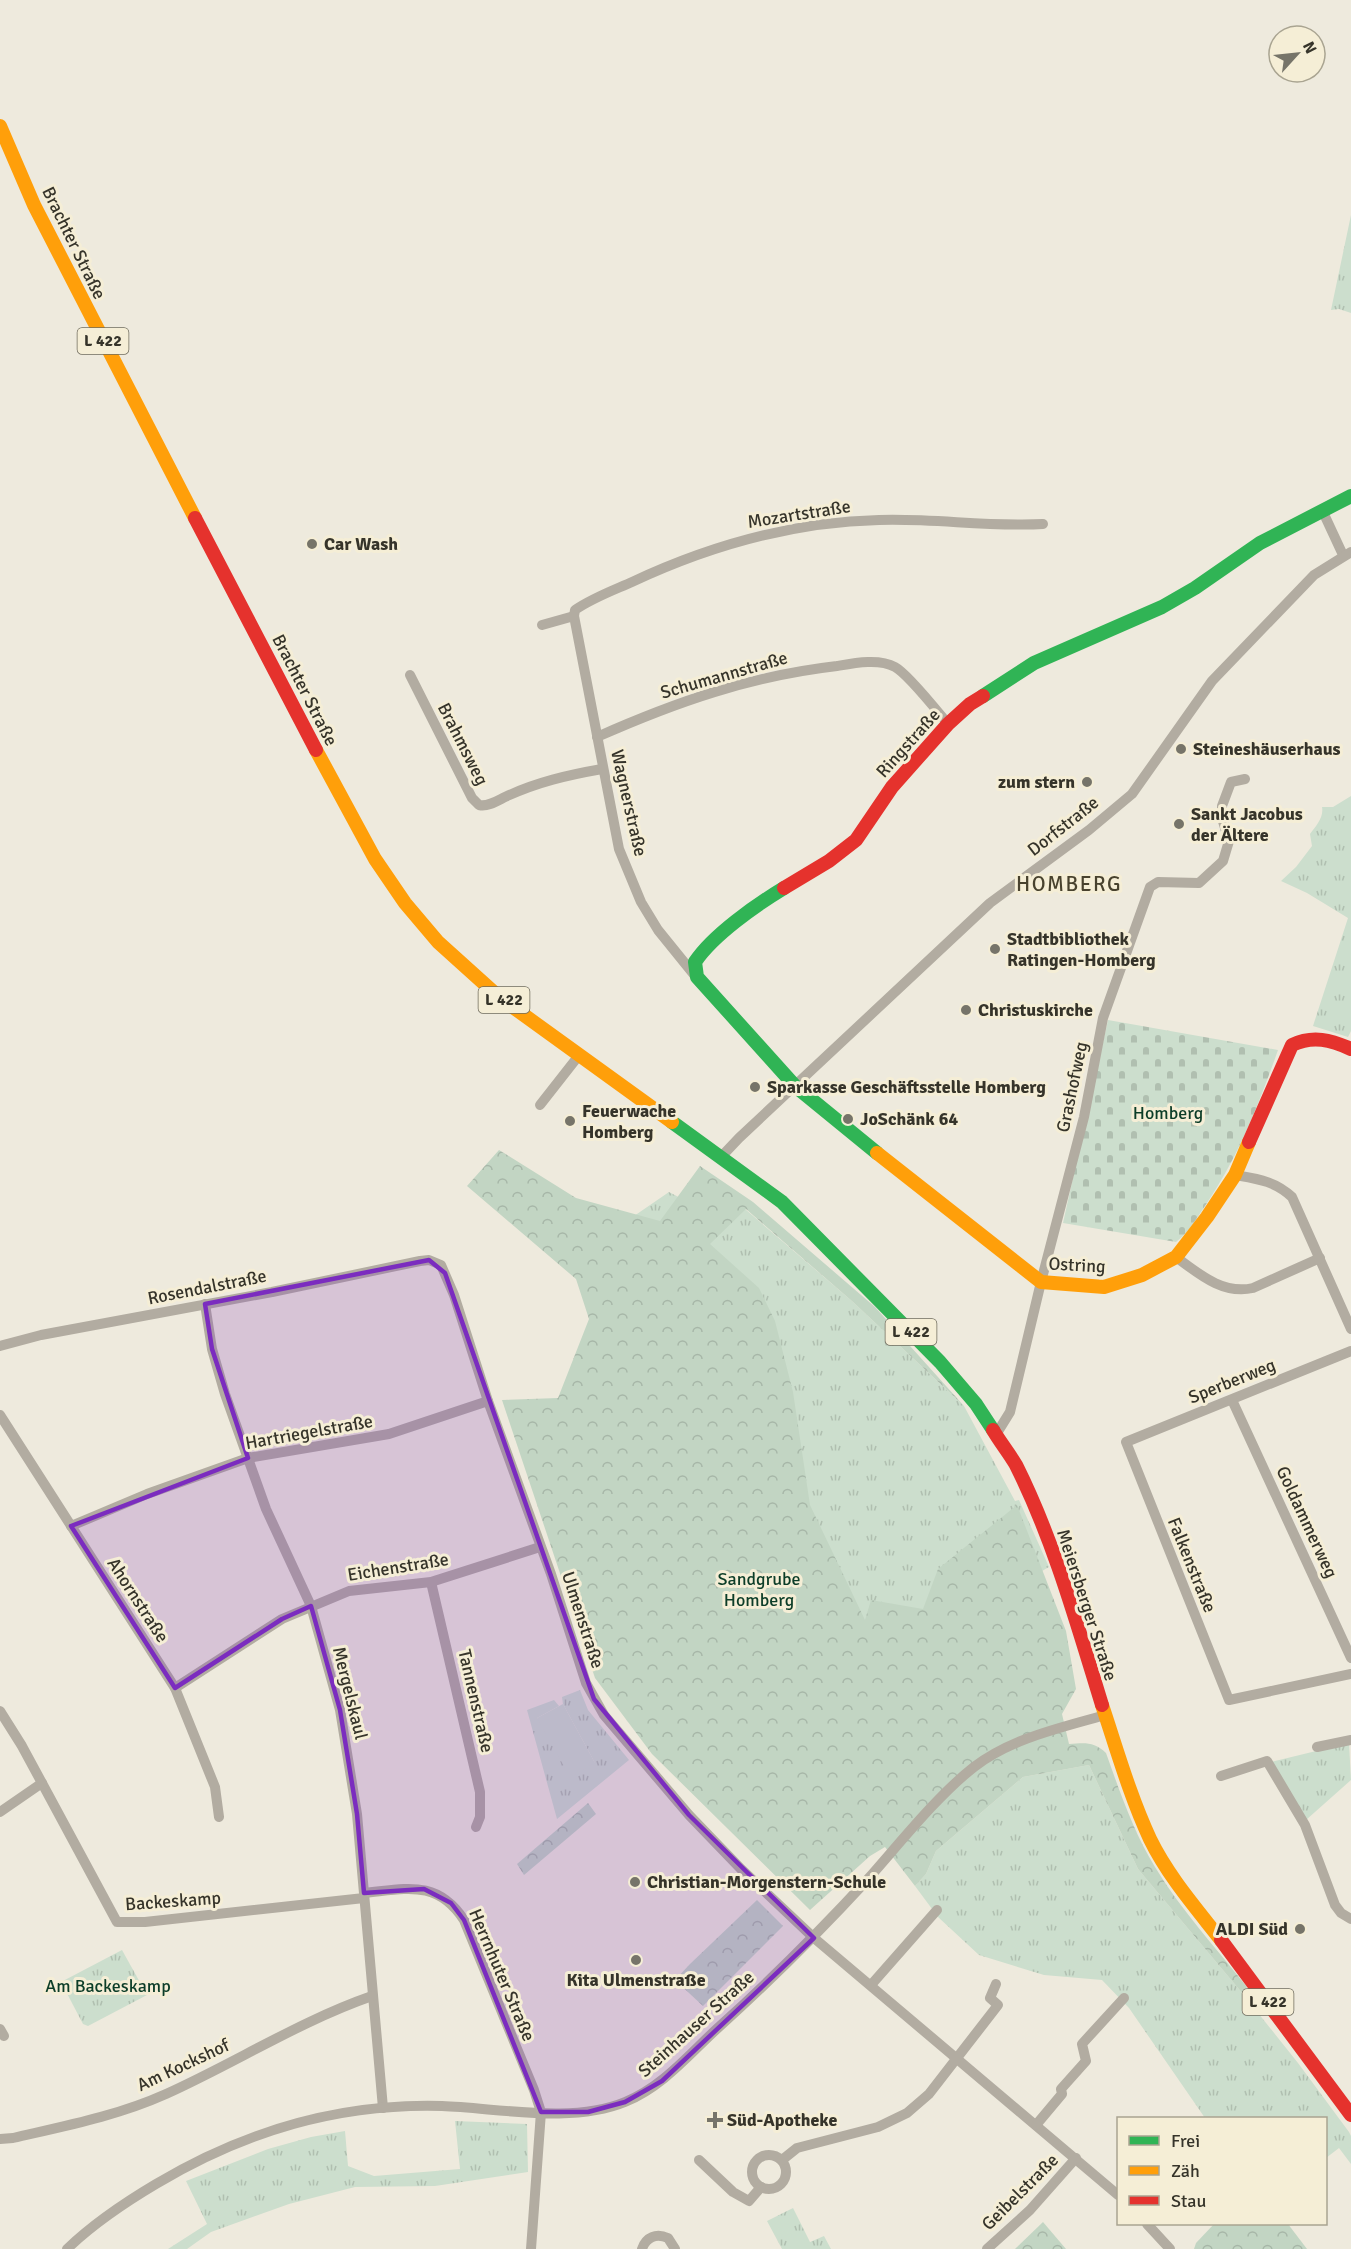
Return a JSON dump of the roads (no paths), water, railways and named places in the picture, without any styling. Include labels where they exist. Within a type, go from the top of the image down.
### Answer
[{"type":"main road","name":"Brachter Straße","points":[[0,126],[7,158],[379,867],[407,908],[458,962],[499,997],[721,1157]]},
{"type":"main road","name":"Ringstraße","points":[[697,977],[695,962],[701,953],[742,917],[829,861],[856,840],[892,788],[948,724],[970,704],[1034,663],[1162,607],[1195,588],[1260,543],[1351,496]]},
{"type":"main road","points":[[697,977],[795,1086]]},
{"type":"main road","name":"Ostring","points":[[795,1086],[942,1207],[1041,1282],[1104,1287],[1142,1275],[1176,1257],[1207,1217],[1235,1175],[1292,1045],[1313,1037],[1351,1049]]},
{"type":"main road","name":"Meiersberger Straße","points":[[721,1157],[782,1202],[804,1222],[963,1387],[997,1433],[1015,1464],[1052,1553],[1133,1801],[1161,1858],[1182,1890],[1351,2115]]},
{"type":"street","points":[[1323,512],[1347,553]]},
{"type":"street","name":"Mozartstraße","points":[[575,613],[639,578],[698,554],[746,538],[793,528],[879,520],[918,520],[1008,526],[1043,524]]},
{"type":"street","name":"Dorfstraße","points":[[721,1157],[738,1138],[990,903],[1089,830],[1132,794],[1212,681],[1314,575],[1347,553]]},
{"type":"street","points":[[542,625],[575,613]]},
{"type":"street","name":"Wagnerstraße","points":[[575,613],[602,769],[619,849],[641,902],[658,930],[697,977]]},
{"type":"street","name":"Schumannstraße","points":[[597,737],[656,711],[717,690],[760,678],[857,663],[879,663],[897,668],[948,724]]},
{"type":"street","name":"Brahmsweg","points":[[410,675],[478,806],[486,805],[553,778],[602,769]]},
{"type":"street","name":"Grashofweg","points":[[997,1433],[1010,1412],[1084,1117],[1103,1018],[1150,886],[1158,882],[1199,883],[1223,861],[1228,841],[1222,818],[1222,806],[1232,782],[1245,779]]},
{"type":"street","points":[[540,1105],[580,1054]]},
{"type":"street","points":[[1235,1175],[1276,1183],[1292,1197],[1351,1329]]},
{"type":"street","points":[[1176,1257],[1212,1282],[1233,1290],[1253,1288],[1320,1258]]},
{"type":"street","name":"Rosendalstraße","points":[[0,1346],[41,1335],[420,1261]]},
{"type":"street","name":"Ulmenstraße","points":[[420,1261],[435,1262],[441,1265],[445,1273],[586,1683],[604,1715],[741,1869],[814,1938],[1117,2193]]},
{"type":"street","name":"Mergelskaul","points":[[205,1304],[212,1349],[248,1458],[272,1522],[311,1606],[340,1710],[357,1814],[383,2108]]},
{"type":"street","name":"Sperberweg","points":[[1126,1442],[1351,1351]]},
{"type":"street","name":"Goldammerweg","points":[[1232,1400],[1351,1658]]},
{"type":"street","name":"Hartriegelstraße","points":[[71,1526],[147,1494],[248,1458],[389,1434],[488,1401]]},
{"type":"street","name":"Ahornstraße","points":[[0,1415],[175,1688],[215,1787],[219,1817]]},
{"type":"street","name":"Falkenstraße","points":[[1126,1442],[1229,1700],[1351,1674]]},
{"type":"street","name":"Eichenstraße","points":[[175,1688],[282,1619],[348,1591],[431,1582],[540,1547]]},
{"type":"street","name":"Tannenstraße","points":[[431,1582],[480,1792],[480,1816],[476,1827]]},
{"type":"street","name":"Backeskamp","points":[[0,1711],[42,1783],[117,1922],[145,1922],[364,1896]]},
{"type":"street","name":"Steinhauser Straße","points":[[67,2249],[93,2225],[122,2204],[174,2173],[246,2138],[314,2118],[350,2111],[442,2106],[541,2112],[588,2112],[606,2108],[644,2093],[671,2073],[814,1938],[914,1828],[974,1767],[998,1752],[1026,1739],[1105,1715]]},
{"type":"street","points":[[1317,1747],[1351,1740]]},
{"type":"street","points":[[1221,1776],[1267,1761],[1305,1824],[1335,1905],[1341,1913],[1351,1919]]},
{"type":"street","points":[[0,1812],[42,1783]]},
{"type":"street","name":"Herrnhuter Straße","points":[[364,1896],[424,1889],[439,1894],[456,1909],[464,1920],[541,2112]]},
{"type":"street","points":[[871,1985],[938,1910]]},
{"type":"street","points":[[782,2160],[797,2148],[878,2127],[907,2114],[929,2094],[998,2005],[990,1998],[996,1984]]},
{"type":"street","name":"Am Kockshof","points":[[0,2139],[94,2120],[155,2098],[254,2049],[372,1996]]},
{"type":"street","points":[[1036,2125],[1062,2094],[1061,2089],[1086,2061],[1083,2044],[1124,1998]]},
{"type":"street","points":[[531,2249],[541,2112]]},
{"type":"street","points":[[768,2154],[782,2160],[786,2170],[783,2182],[774,2188],[761,2187],[754,2181],[751,2175],[753,2163],[761,2156],[768,2154]]},
{"type":"street","name":"Geibelstraße","points":[[987,2249],[1030,2210],[1076,2158]]},
{"type":"street","points":[[699,2160],[733,2192],[748,2201],[761,2187]]},
{"type":"street","points":[[1149,2225],[1170,2249]]},
{"type":"street","points":[[642,2249],[649,2239],[662,2236],[673,2243],[675,2249]]},
{"type":"place","name":"Car Wash","points":[[312,544]]},
{"type":"place","name":"Steineshäuserhaus","points":[[1181,749]]},
{"type":"place","name":"zum stern","points":[[1087,782]]},
{"type":"place","name":"Sankt Jacobus der Ältere","points":[[1179,824]]},
{"type":"place","name":"Stadtbibliothek Ratingen-Homberg","points":[[995,949]]},
{"type":"place","name":"Christuskirche","points":[[966,1010]]},
{"type":"place","name":"Sparkasse Geschäftsstelle Homberg","points":[[755,1087]]},
{"type":"place","name":"JoSchänk 64","points":[[848,1119]]},
{"type":"place","name":"Feuerwache Homberg","points":[[570,1121]]},
{"type":"place","name":"Christian-Morgenstern-Schule","points":[[635,1882]]},
{"type":"place","name":"ALDI Süd","points":[[1300,1929]]},
{"type":"place","name":"Kita Ulmenstraße","points":[[636,1960]]},
{"type":"place","name":"Süd-Apotheke","points":[[715,2120]]},
{"type":"district","name":"HOMBERG","points":[[1069,884]]},
{"type":"park label","name":"Homberg","points":[[1168,1113]]},
{"type":"park label","name":"Sandgrube Homberg","points":[[759,1589]]},
{"type":"park label","name":"Am Backeskamp","points":[[108,1986]]}]
